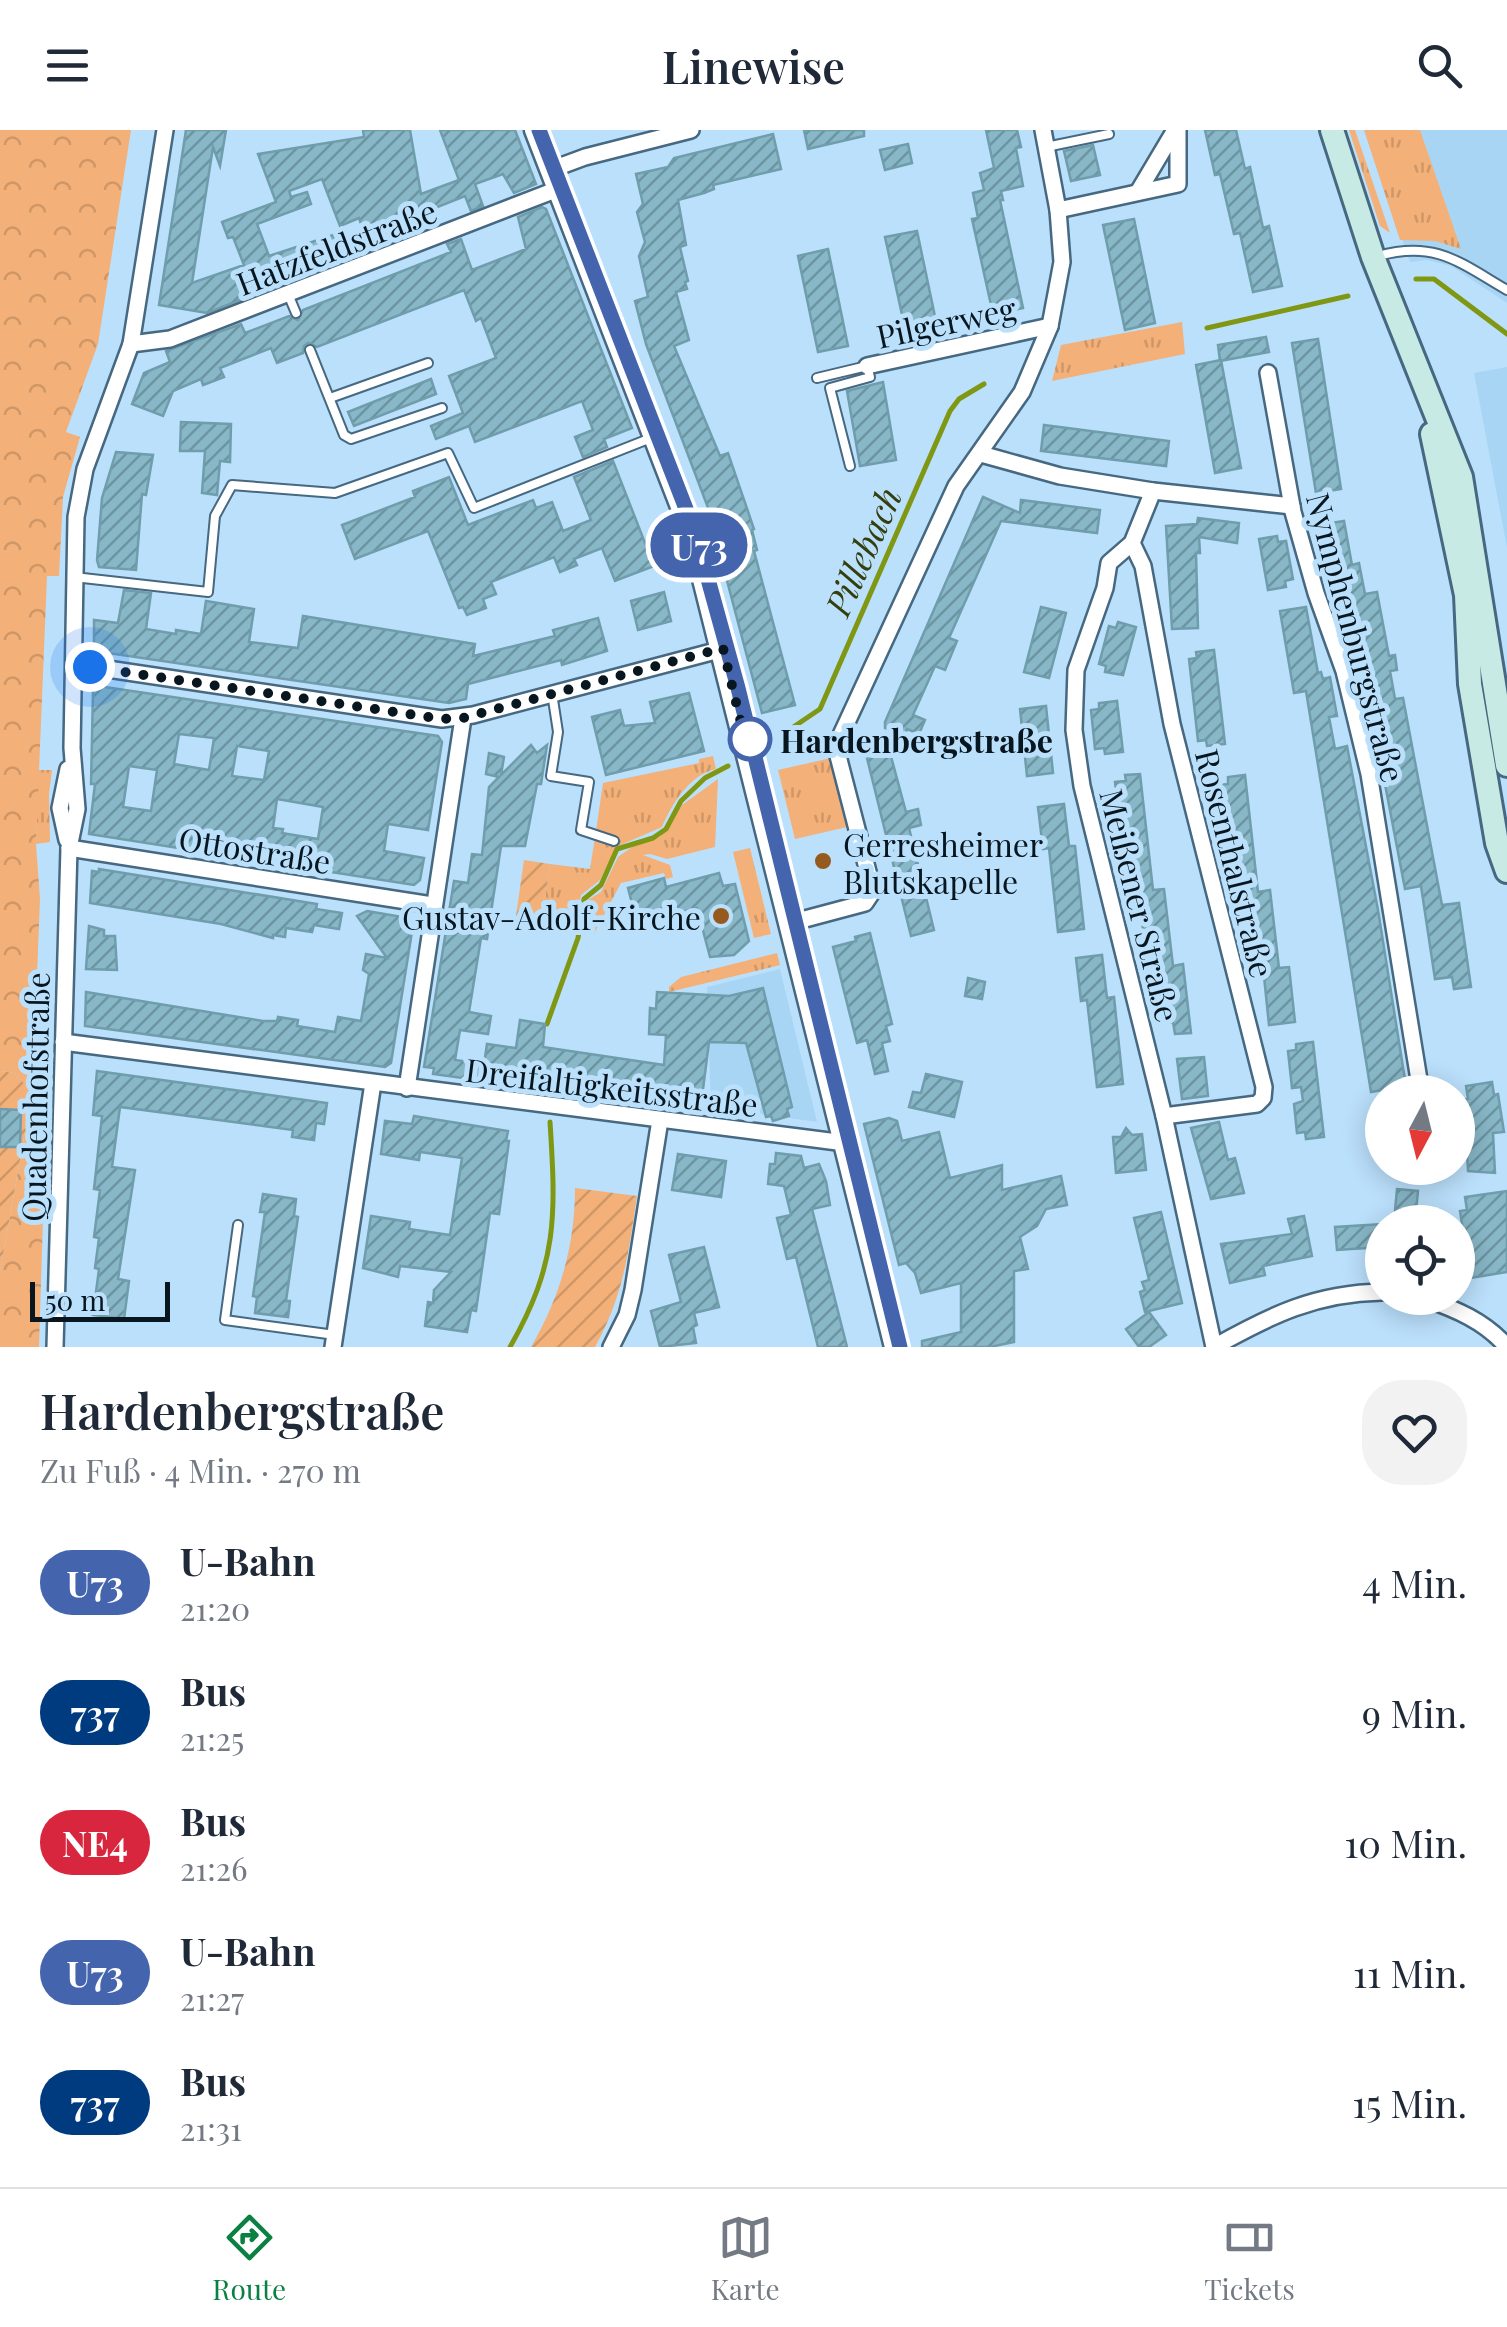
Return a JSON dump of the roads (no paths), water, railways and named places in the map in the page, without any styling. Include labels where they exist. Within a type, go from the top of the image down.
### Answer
[{"type":"main road","points":[[1332,130],[1373,257],[1461,477],[1501,680],[1507,765]]},
{"type":"main road","points":[[1421,382],[1482,665],[1501,680]]},
{"type":"main road","points":[[1466,594],[1470,684],[1497,843],[1507,871]]},
{"type":"main road","points":[[1497,843],[1504,809],[1488,709],[1501,680]]},
{"type":"street","name":"Quadenhofstraße","points":[[55,1347],[69,848],[77,809],[72,750],[76,517],[85,469],[131,344],[165,130]]},
{"type":"street","points":[[535,130],[692,535],[895,1347]]},
{"type":"street","name":"Hatzfeldstraße","points":[[131,344],[170,339],[288,294],[554,180],[585,157],[690,130]]},
{"type":"street","name":"Pilgerweg","points":[[790,923],[866,903],[873,891],[836,752],[956,486],[1022,392],[1050,326],[1062,262],[1058,210],[1043,130]]},
{"type":"street","points":[[1138,192],[1177,130]]},
{"type":"street","points":[[1058,210],[1178,184],[1177,130]]},
{"type":"street","name":"Pilgerweg","points":[[866,366],[1050,326]]},
{"type":"street","name":"Nymphenburgstraße","points":[[1268,373],[1292,506],[1316,593],[1344,671],[1368,774],[1418,1075]]},
{"type":"street","points":[[981,454],[1060,476],[1292,506]]},
{"type":"street","name":"Meißener Straße","points":[[1154,491],[1132,543],[1109,563],[1105,588],[1076,670],[1074,730],[1082,786],[1164,1116],[1214,1347]]},
{"type":"street","name":"Rosenthalstraße","points":[[1132,543],[1143,566],[1159,666],[1264,1086],[1257,1104],[1164,1116]]},
{"type":"street","points":[[74,664],[432,718],[463,718],[723,648]]},
{"type":"street","points":[[407,1088],[463,718]]},
{"type":"street","name":"Ottostraße","points":[[69,848],[432,904]]},
{"type":"street","name":"Dreifaltigkeitsstraße","points":[[63,1042],[844,1143]]},
{"type":"street","points":[[334,1341],[372,1083]]},
{"type":"street","points":[[610,1347],[627,1315],[633,1290],[660,1120]]},
{"type":"street","points":[[1214,1347],[1275,1313],[1305,1302],[1365,1294]]},
{"type":"street","points":[[1468,1315],[1496,1334],[1507,1347]]},
{"type":"lane","points":[[1046,147],[1109,134]]},
{"type":"lane","points":[[1373,257],[1404,248],[1435,252],[1455,259],[1507,290]]},
{"type":"lane","points":[[288,294],[296,313]]},
{"type":"lane","points":[[310,350],[344,435],[364,437],[442,408]]},
{"type":"lane","points":[[330,398],[428,363]]},
{"type":"lane","points":[[817,378],[866,366]]},
{"type":"lane","name":"Pilgerweg","points":[[850,466],[830,388],[870,377],[866,366]]},
{"type":"lane","points":[[74,578],[208,592],[215,516],[232,485],[335,494],[448,453],[474,508],[596,456],[655,436]]},
{"type":"lane","points":[[552,693],[558,732],[551,776],[589,782],[582,830],[614,841]]},
{"type":"lane","points":[[238,1225],[225,1320],[334,1341]]},
{"type":"waterway","name":"Pillebach","points":[[1416,279],[1434,279],[1507,334]]},
{"type":"waterway","name":"Pillebach","points":[[1207,328],[1348,296]]},
{"type":"waterway","name":"Pillebach","points":[[783,734],[820,709],[950,411],[959,399],[984,384]]},
{"type":"waterway","name":"Pillebach","points":[[547,1024],[578,938],[584,899],[601,885],[617,849],[653,838],[666,829],[681,801],[705,778],[728,766]]},
{"type":"waterway","name":"Pillebach","points":[[510,1347],[537,1289],[550,1238],[550,1122]]},
{"type":"tram line","points":[[539,130],[695,532],[738,687],[900,1347]]},
{"type":"metro line","name":"U73","points":[[539,130],[695,532],[738,688],[900,1347]]},
{"type":"place","name":"Hardenbergstraße","points":[[750,739]]},
{"type":"place","name":"Gerresheimer Blutskapelle","points":[[823,861]]},
{"type":"place","name":"Gustav-Adolf-Kirche","points":[[721,916]]}]
